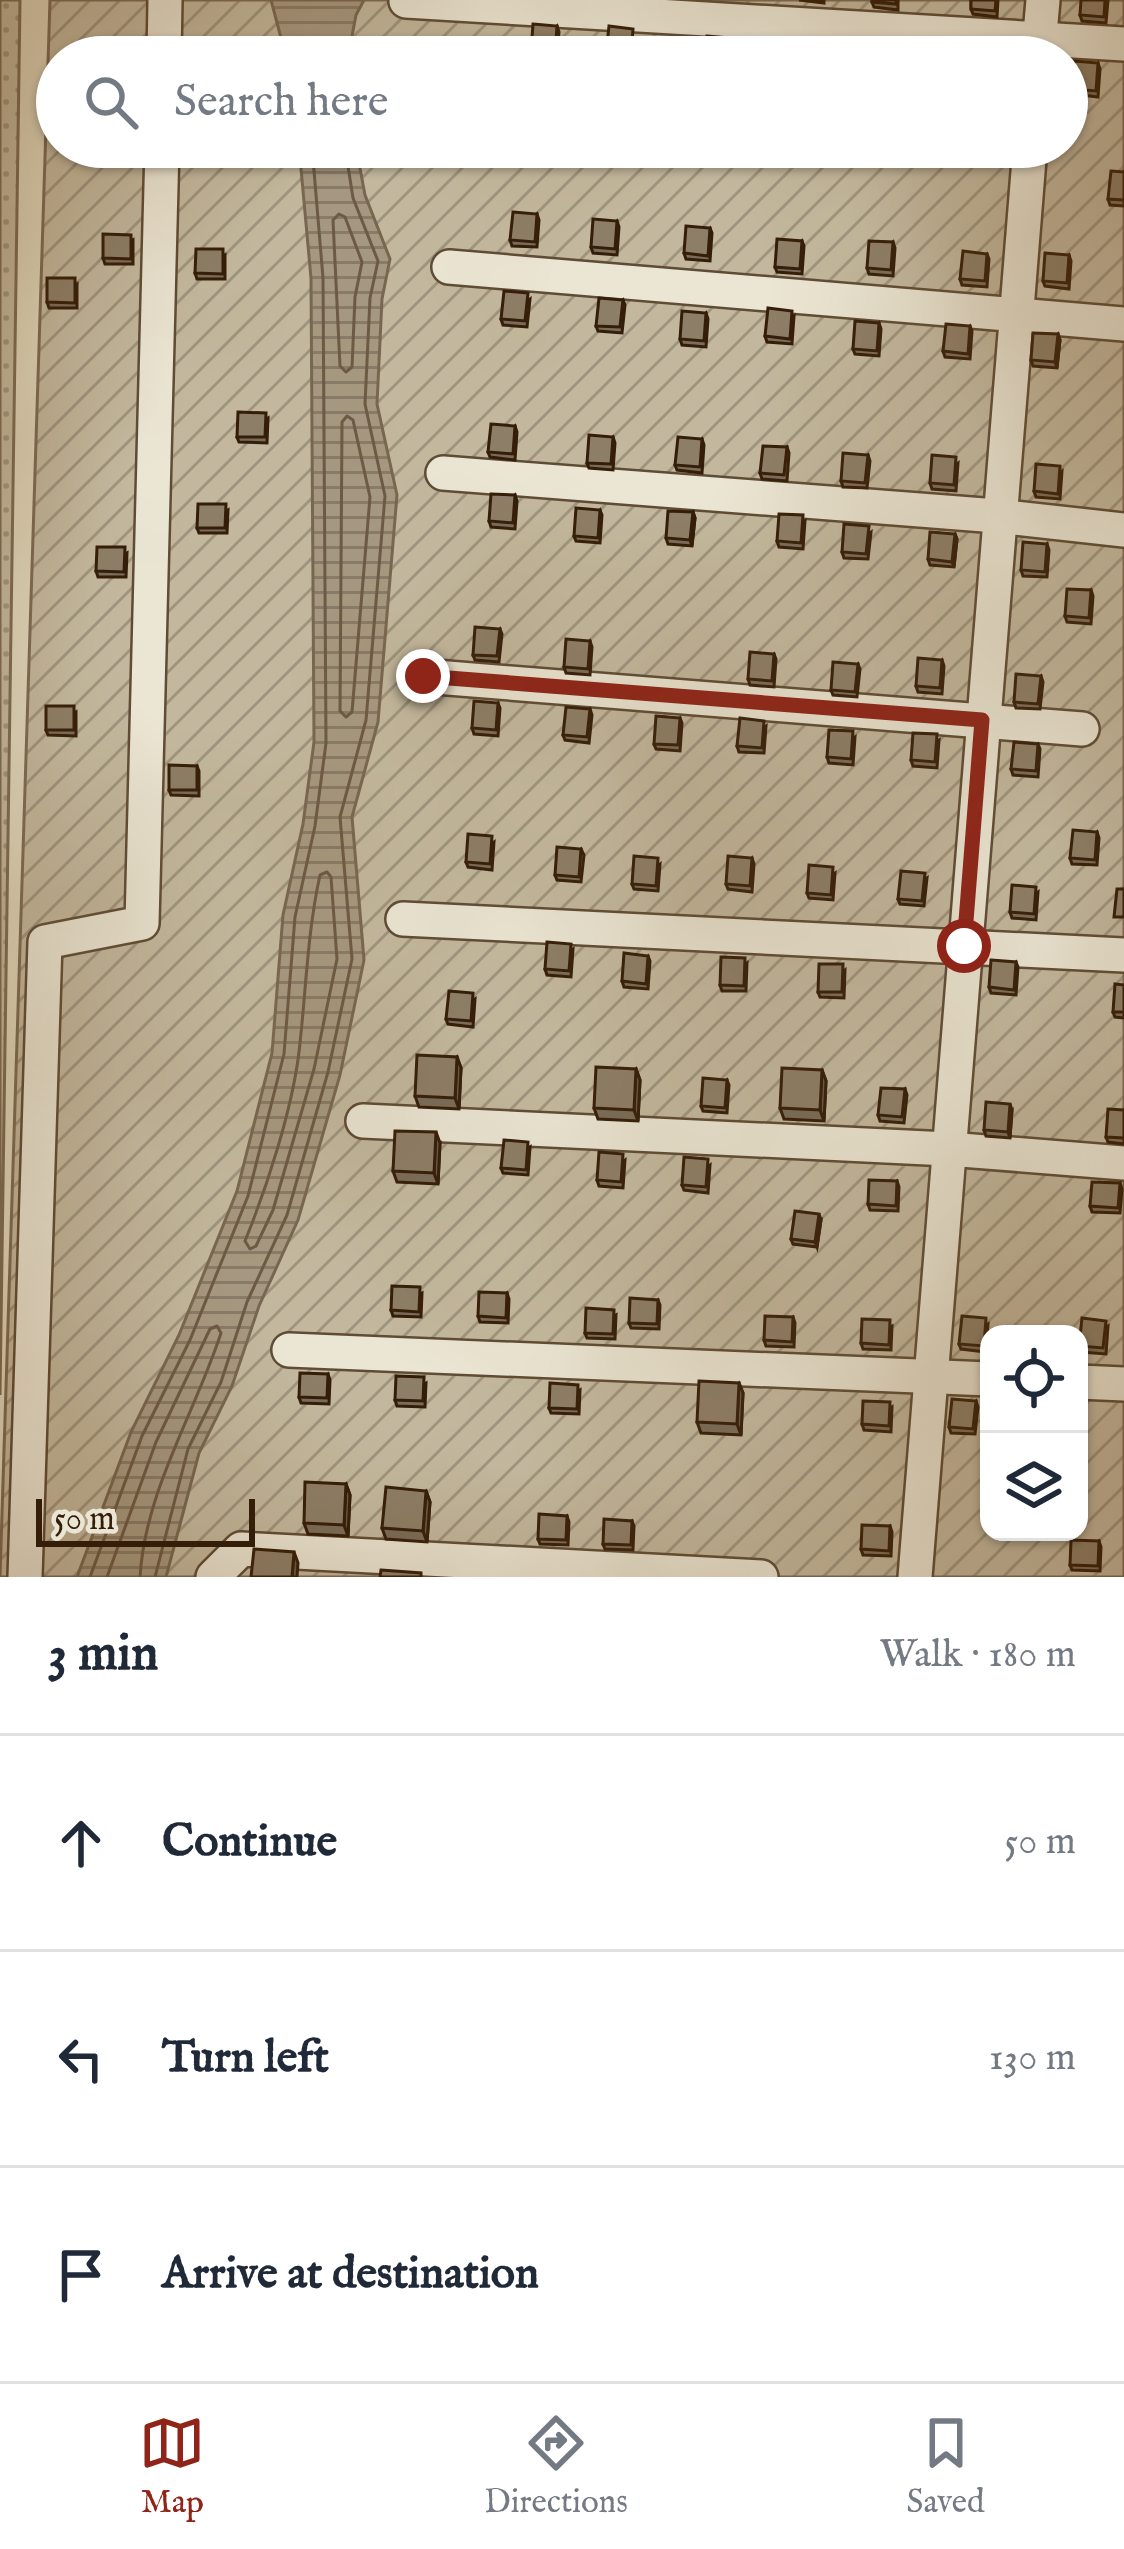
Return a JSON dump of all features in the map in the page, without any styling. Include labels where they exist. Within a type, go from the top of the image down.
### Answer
[{"type":"lane","points":[[164,36],[165,0]]},
{"type":"lane","points":[[1040,36],[1043,0]]},
{"type":"lane","points":[[406,1],[877,36]]},
{"type":"lane","points":[[1088,46],[1124,44]]},
{"type":"lane","points":[[25,1577],[45,942],[142,923],[161,168]]},
{"type":"lane","points":[[915,1577],[1028,168]]},
{"type":"lane","points":[[449,268],[1124,324]]},
{"type":"lane","points":[[443,473],[1124,530]]},
{"type":"lane","points":[[423,676],[1082,729]]},
{"type":"lane","points":[[403,919],[1124,955]]},
{"type":"lane","points":[[363,1121],[948,1149],[1124,1163]]},
{"type":"lane","points":[[289,1350],[980,1379]]},
{"type":"lane","points":[[1088,1382],[1124,1384]]},
{"type":"lane","points":[[213,1577],[241,1549],[761,1577]]},
{"type":"shaded area","points":[[0,0],[20,0],[0,1395]]},
{"type":"shaded area","points":[[50,0],[1124,0],[1124,1577],[0,1577],[45,168],[1088,168],[1088,36],[49,36]]},
{"type":"water","points":[[271,0],[364,0],[352,36],[280,36]]},
{"type":"water","points":[[301,168],[360,168],[365,195],[390,259],[382,299],[377,404],[397,495],[378,722],[352,817],[364,960],[340,1075],[298,1220],[259,1306],[232,1386],[199,1453],[166,1577],[77,1577],[131,1432],[179,1335],[237,1191],[272,1053],[283,915],[303,824],[314,742],[311,278]]},
{"type":"building","points":[[971,0],[996,0],[995,11],[971,9]]},
{"type":"building","points":[[1081,0],[1105,0],[1104,17],[1080,15]]},
{"type":"building","points":[[533,24],[557,26],[556,36],[532,36]]},
{"type":"building","points":[[609,26],[633,29],[632,36],[608,36]]},
{"type":"building","points":[[1088,62],[1098,63],[1096,91],[1088,90]]},
{"type":"building","points":[[1111,171],[1124,172],[1124,200],[1108,199]]},
{"type":"building","points":[[513,212],[537,214],[535,242],[510,240]]},
{"type":"building","points":[[593,219],[617,221],[615,249],[591,247]]},
{"type":"building","points":[[686,226],[710,228],[708,256],[684,253]]},
{"type":"building","points":[[103,234],[131,235],[131,259],[103,258]]},
{"type":"building","points":[[777,239],[802,241],[800,269],[775,267]]},
{"type":"building","points":[[869,241],[893,242],[891,270],[867,268]]},
{"type":"building","points":[[196,249],[223,249],[223,274],[195,273]]},
{"type":"building","points":[[963,251],[987,254],[985,281],[960,279]]},
{"type":"building","points":[[1045,253],[1069,255],[1067,283],[1043,281]]},
{"type":"building","points":[[47,278],[75,278],[75,303],[47,302]]},
{"type":"building","points":[[504,291],[528,293],[525,321],[501,319]]},
{"type":"building","points":[[599,298],[623,300],[620,327],[596,326]]},
{"type":"building","points":[[768,308],[792,311],[790,339],[765,336]]},
{"type":"building","points":[[682,311],[706,313],[704,341],[680,339]]},
{"type":"building","points":[[855,321],[879,323],[877,351],[853,349]]},
{"type":"building","points":[[946,324],[970,326],[968,354],[943,351]]},
{"type":"building","points":[[1033,333],[1058,334],[1055,362],[1031,360]]},
{"type":"building","points":[[238,412],[266,413],[265,437],[237,437]]},
{"type":"building","points":[[491,424],[515,426],[513,454],[488,452]]},
{"type":"building","points":[[589,435],[613,437],[611,464],[587,463]]},
{"type":"building","points":[[678,437],[702,439],[700,467],[675,465]]},
{"type":"building","points":[[763,446],[787,447],[784,475],[760,473]]},
{"type":"building","points":[[843,453],[868,455],[865,483],[841,481]]},
{"type":"building","points":[[932,455],[956,457],[954,485],[930,483]]},
{"type":"building","points":[[1036,464],[1060,466],[1058,494],[1034,491]]},
{"type":"building","points":[[491,494],[515,495],[513,523],[489,521]]},
{"type":"building","points":[[198,504],[226,504],[225,528],[197,528]]},
{"type":"building","points":[[576,508],[600,510],[598,538],[574,536]]},
{"type":"building","points":[[668,511],[693,512],[690,540],[666,538]]},
{"type":"building","points":[[779,514],[803,515],[801,543],[777,541]]},
{"type":"building","points":[[844,524],[869,526],[866,554],[842,552]]},
{"type":"building","points":[[930,532],[955,534],[952,562],[928,559]]},
{"type":"building","points":[[1023,542],[1047,544],[1045,572],[1021,570]]},
{"type":"building","points":[[97,547],[125,547],[124,572],[96,571]]},
{"type":"building","points":[[1067,589],[1091,590],[1089,618],[1065,616]]},
{"type":"building","points":[[475,627],[500,629],[497,656],[473,655]]},
{"type":"building","points":[[566,639],[590,641],[588,669],[564,667]]},
{"type":"building","points":[[750,652],[774,654],[772,681],[748,679]]},
{"type":"building","points":[[918,658],[942,660],[940,688],[916,686]]},
{"type":"building","points":[[833,662],[858,664],[855,692],[831,690]]},
{"type":"building","points":[[1016,674],[1041,676],[1038,704],[1014,702]]},
{"type":"building","points":[[474,701],[498,703],[496,730],[472,728]]},
{"type":"building","points":[[46,706],[74,706],[74,730],[46,730]]},
{"type":"building","points":[[566,707],[590,709],[587,737],[563,735]]},
{"type":"building","points":[[656,716],[680,718],[678,745],[654,744]]},
{"type":"building","points":[[740,718],[764,721],[762,748],[737,746]]},
{"type":"building","points":[[829,730],[853,731],[851,759],[827,757]]},
{"type":"building","points":[[913,733],[937,734],[935,762],[911,760]]},
{"type":"building","points":[[1014,742],[1038,744],[1036,771],[1011,769]]},
{"type":"building","points":[[169,765],[197,766],[197,790],[169,790]]},
{"type":"building","points":[[1073,830],[1097,832],[1095,860],[1070,858]]},
{"type":"building","points":[[468,834],[492,836],[490,864],[466,862]]},
{"type":"building","points":[[557,847],[581,849],[579,877],[555,875]]},
{"type":"building","points":[[634,856],[658,858],[656,886],[632,884]]},
{"type":"building","points":[[728,856],[752,858],[750,886],[726,884]]},
{"type":"building","points":[[809,865],[833,867],[831,895],[807,893]]},
{"type":"building","points":[[901,871],[925,873],[922,901],[898,899]]},
{"type":"building","points":[[1012,885],[1036,887],[1034,914],[1010,912]]},
{"type":"building","points":[[1117,889],[1124,889],[1124,917],[1114,917]]},
{"type":"building","points":[[547,942],[571,944],[569,971],[545,969]]},
{"type":"building","points":[[624,953],[648,956],[646,984],[622,981]]},
{"type":"building","points":[[721,957],[745,958],[744,986],[720,985]]},
{"type":"building","points":[[991,960],[1016,962],[1014,990],[989,987]]},
{"type":"building","points":[[819,964],[843,964],[842,992],[818,992]]},
{"type":"building","points":[[1115,984],[1124,985],[1124,1012],[1113,1012]]},
{"type":"building","points":[[449,991],[473,993],[471,1021],[446,1019]]},
{"type":"building","points":[[417,1055],[457,1057],[455,1098],[415,1096]]},
{"type":"building","points":[[596,1067],[636,1069],[634,1110],[594,1108]]},
{"type":"building","points":[[782,1068],[822,1070],[820,1110],[780,1108]]},
{"type":"building","points":[[703,1078],[727,1080],[725,1108],[701,1106]]},
{"type":"building","points":[[881,1088],[905,1089],[902,1117],[878,1115]]},
{"type":"building","points":[[986,1102],[1010,1104],[1008,1132],[984,1130]]},
{"type":"building","points":[[1108,1109],[1124,1110],[1124,1138],[1106,1137]]},
{"type":"building","points":[[395,1131],[436,1132],[434,1173],[393,1171]]},
{"type":"building","points":[[504,1140],[528,1142],[526,1170],[501,1168]]},
{"type":"building","points":[[599,1152],[623,1154],[621,1182],[597,1180]]},
{"type":"building","points":[[684,1157],[708,1159],[706,1187],[682,1185]]},
{"type":"building","points":[[869,1180],[897,1181],[896,1206],[868,1204]]},
{"type":"building","points":[[1092,1182],[1120,1183],[1118,1208],[1090,1206]]},
{"type":"building","points":[[795,1211],[819,1214],[815,1242],[791,1239]]},
{"type":"building","points":[[392,1286],[420,1287],[419,1312],[391,1310]]},
{"type":"building","points":[[479,1292],[507,1293],[506,1318],[478,1316]]},
{"type":"building","points":[[630,1298],[658,1300],[657,1324],[629,1323]]},
{"type":"building","points":[[586,1308],[614,1310],[613,1334],[585,1333]]},
{"type":"building","points":[[765,1316],[793,1317],[792,1342],[764,1340]]},
{"type":"building","points":[[962,1316],[986,1318],[986,1325],[980,1325],[980,1346],[959,1344]]},
{"type":"building","points":[[1082,1318],[1106,1321],[1103,1348],[1088,1347],[1088,1325],[1081,1325]]},
{"type":"building","points":[[862,1319],[890,1320],[889,1345],[861,1343]]},
{"type":"building","points":[[300,1373],[328,1374],[327,1398],[299,1397]]},
{"type":"building","points":[[396,1376],[424,1377],[423,1401],[395,1400]]},
{"type":"building","points":[[699,1381],[739,1383],[737,1424],[697,1422]]},
{"type":"building","points":[[550,1383],[578,1385],[577,1409],[549,1408]]},
{"type":"building","points":[[952,1399],[976,1401],[973,1429],[949,1427]]},
{"type":"building","points":[[863,1401],[890,1402],[889,1426],[862,1424]]},
{"type":"building","points":[[305,1482],[346,1484],[344,1525],[304,1523]]},
{"type":"building","points":[[386,1487],[426,1491],[423,1531],[382,1528]]},
{"type":"building","points":[[539,1514],[567,1516],[566,1540],[538,1539]]},
{"type":"building","points":[[604,1519],[632,1521],[631,1545],[603,1544]]},
{"type":"building","points":[[862,1525],[890,1526],[889,1551],[861,1549]]},
{"type":"building","points":[[1071,1541],[1099,1541],[1098,1566],[1070,1565]]},
{"type":"building","points":[[254,1549],[294,1552],[292,1577],[251,1577]]},
{"type":"building","points":[[381,1570],[421,1573],[421,1577],[380,1577]]},
{"type":"route","points":[[423,676],[982,720],[964,946]]}]
